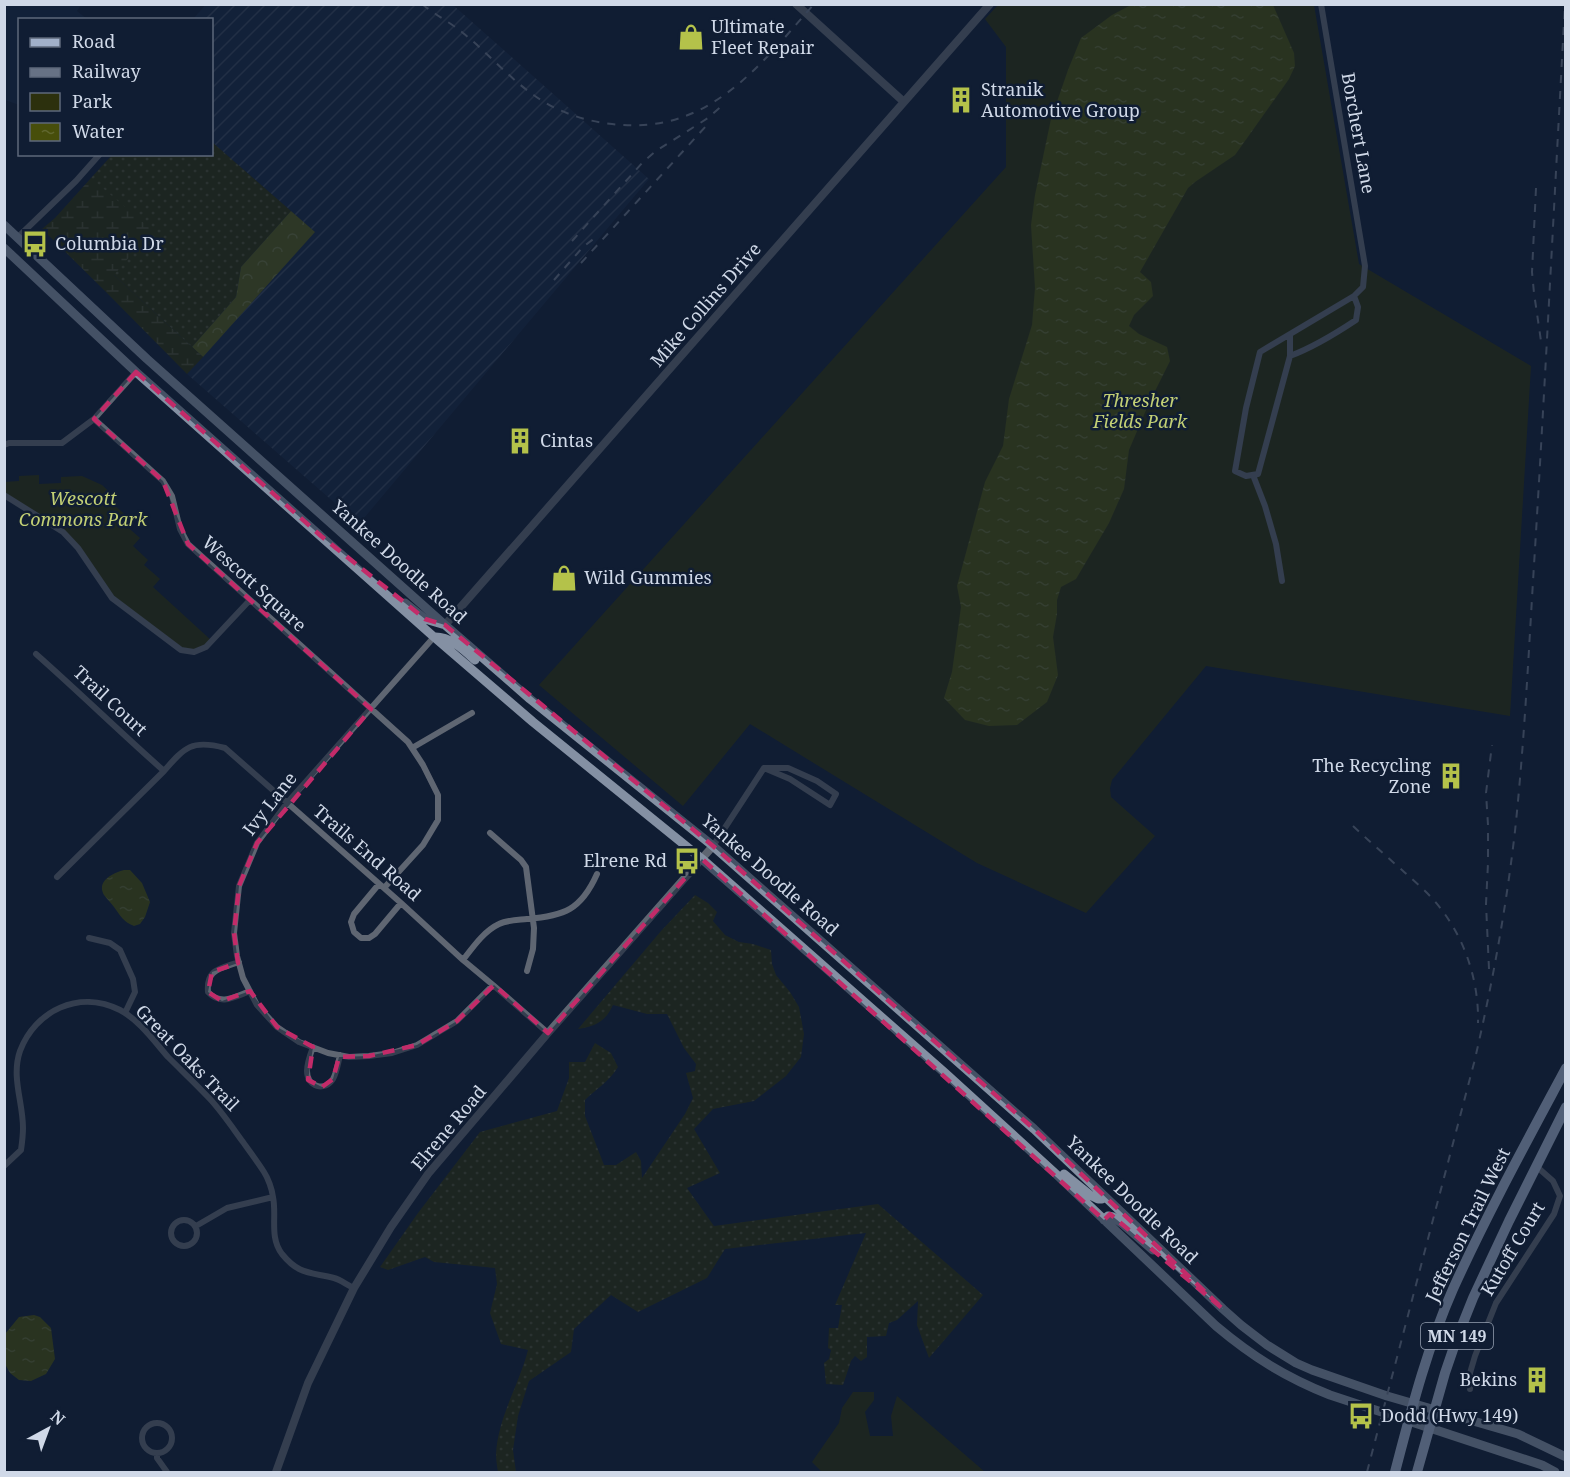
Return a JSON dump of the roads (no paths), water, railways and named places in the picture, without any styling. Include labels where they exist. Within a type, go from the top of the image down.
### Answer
[{"type":"main road","name":"Yankee Doodle Road","points":[[4,225],[147,359],[445,625],[530,699],[713,846],[1034,1129],[1253,1336],[1296,1362],[1334,1378],[1435,1411],[1518,1434],[1566,1457]]},
{"type":"main road","name":"Yankee Doodle Road","points":[[4,248],[136,372],[434,637],[550,737],[702,859],[987,1112],[1216,1326],[1257,1358],[1308,1386],[1542,1465],[1555,1473]]},
{"type":"main road","points":[[321,536],[350,555],[425,619],[445,625]]},
{"type":"main road","points":[[434,637],[450,640],[501,680],[530,699]]},
{"type":"main road","name":"Jefferson Trail West","points":[[1395,1473],[1413,1404],[1437,1330],[1453,1290],[1566,1068]]},
{"type":"main road","points":[[987,1112],[993,1110],[1087,1194],[1098,1199],[1105,1197]]},
{"type":"main road","name":"Jefferson Trail West","points":[[1417,1473],[1444,1373],[1469,1308],[1563,1111]]},
{"type":"main road","points":[[1528,1139],[1534,1146],[1536,1166]]},
{"type":"main road","points":[[1104,1220],[1108,1216],[1116,1219],[1216,1308],[1223,1309]]},
{"type":"street","points":[[796,4],[904,102]]},
{"type":"street","name":"Mike Collins Drive","points":[[445,625],[990,4]]},
{"type":"street","name":"Borchert Lane","points":[[1321,4],[1365,266],[1363,287],[1354,296]]},
{"type":"street","points":[[4,248],[76,181],[98,156]]},
{"type":"street","points":[[1290,335],[1290,356],[1258,474],[1245,476],[1235,471],[1246,408],[1260,352],[1354,296],[1358,307],[1356,320],[1328,339],[1290,356]]},
{"type":"street","points":[[4,445],[62,442],[94,419],[136,372]]},
{"type":"street","name":"Wescott Square","points":[[94,419],[163,481],[172,496],[180,529],[188,544],[408,742],[423,765],[438,795],[438,820],[423,845],[354,914],[351,922],[354,932],[361,938],[369,938],[401,903]]},
{"type":"street","points":[[1253,475],[1276,544],[1282,581]]},
{"type":"street","points":[[4,495],[63,532],[78,548],[112,598],[181,650],[194,652],[206,647],[249,601]]},
{"type":"street","name":"Ivy Lane","points":[[434,637],[288,803],[257,843],[239,886],[234,933],[243,978],[257,1005],[277,1026],[299,1042],[328,1053],[349,1057],[369,1056],[392,1053],[417,1045],[458,1021],[494,985]]},
{"type":"street","name":"Trail Court","points":[[36,654],[164,771]]},
{"type":"street","points":[[412,748],[471,713]]},
{"type":"street","name":"Trails End Road","points":[[57,877],[178,755],[191,746],[207,743],[225,748],[548,1033]]},
{"type":"street","points":[[713,846],[764,768]]},
{"type":"street","points":[[764,768],[788,768],[817,781],[836,794],[830,805],[790,779],[764,768]]},
{"type":"street","points":[[490,833],[526,867],[534,928],[533,949],[527,971]]},
{"type":"street","name":"Elrene Road","points":[[276,1473],[308,1383],[354,1288],[391,1227],[428,1174],[548,1033],[713,846]]},
{"type":"street","points":[[463,960],[486,933],[500,923],[548,918],[561,914],[576,904],[591,888],[597,874]]},
{"type":"street","points":[[89,938],[110,943],[120,950],[133,980],[135,992],[124,1013]]},
{"type":"street","points":[[239,962],[212,972],[207,982],[207,992],[213,998],[222,1001],[250,991]]},
{"type":"street","name":"Great Oaks Trail","points":[[4,1166],[21,1150],[23,1127],[16,1078],[20,1052],[33,1027],[51,1012],[74,1003],[90,1002],[120,1010],[137,1023],[210,1099],[265,1173],[273,1197],[275,1239],[280,1252],[293,1267],[308,1273],[336,1278],[354,1288]]},
{"type":"street","points":[[313,1047],[307,1072],[308,1080],[314,1085],[322,1087],[328,1085],[333,1079],[340,1055]]},
{"type":"street","name":"Kutoff Court","points":[[1470,1389],[1470,1373],[1475,1356],[1496,1303],[1554,1214],[1560,1196],[1553,1181],[1536,1166]]},
{"type":"street","points":[[196,1226],[227,1208],[273,1197]]},
{"type":"street","points":[[188,1220],[196,1226],[197,1236],[191,1244],[181,1245],[173,1239],[172,1230],[178,1221],[188,1220]]},
{"type":"street","points":[[157,1422],[168,1427],[173,1438],[168,1449],[157,1454],[146,1449],[141,1438],[146,1427],[157,1422]]},
{"type":"street","points":[[157,1454],[157,1458],[167,1473]]},
{"type":"water","points":[[1131,5],[1273,5],[1294,53],[1295,66],[1289,79],[1235,155],[1188,188],[1140,272],[1151,282],[1153,296],[1134,315],[1129,326],[1139,334],[1167,347],[1170,361],[1129,450],[1124,489],[1109,523],[1076,579],[1061,587],[1057,600],[1053,637],[1058,675],[1047,702],[1017,725],[989,726],[965,720],[944,698],[952,672],[961,607],[957,586],[985,482],[1003,446],[1009,399],[1032,325],[1035,288],[1031,225],[1051,119],[1081,38],[1112,15]]},
{"type":"water","points":[[124,870],[130,870],[142,883],[150,902],[145,917],[140,924],[134,926],[122,918],[102,890],[107,878]]},
{"type":"water","points":[[34,1315],[40,1317],[51,1328],[55,1359],[46,1374],[31,1381],[19,1380],[10,1373],[5,1364],[5,1334],[19,1317]]},
{"type":"railway","points":[[422,4],[463,33],[525,89],[553,107],[591,121],[646,125],[676,119],[703,108],[728,92],[751,73],[814,4]]},
{"type":"railway","points":[[1367,1472],[1474,1063],[1498,947],[1511,860],[1526,690],[1565,4]]},
{"type":"railway","points":[[572,241],[643,162],[656,151],[708,118],[725,103]]},
{"type":"railway","points":[[581,263],[707,125]]},
{"type":"railway","points":[[1536,188],[1532,272],[1541,341]]},
{"type":"railway","points":[[554,280],[583,247],[596,237]]},
{"type":"railway","points":[[1489,969],[1486,904],[1488,863],[1486,793],[1492,745]]},
{"type":"railway","points":[[1353,826],[1427,893],[1450,921],[1469,963],[1476,993],[1478,1023]]},
{"type":"place","name":"Ultimate Fleet Repair","points":[[691,37]]},
{"type":"place","name":"Stranik Automotive Group","points":[[961,100]]},
{"type":"place","name":"Columbia Dr","points":[[35,244]]},
{"type":"place","name":"Cintas","points":[[520,441]]},
{"type":"place","name":"Wild Gummies","points":[[564,578]]},
{"type":"place","name":"The Recycling Zone","points":[[1451,776]]},
{"type":"place","name":"Elrene Rd","points":[[687,861]]},
{"type":"place","name":"Bekins","points":[[1537,1380]]},
{"type":"place","name":"Dodd (Hwy 149)","points":[[1361,1416]]},
{"type":"park label","name":"Thresher Fields Park","points":[[1140,411]]},
{"type":"park label","name":"Wescott Commons Park","points":[[83,509]]}]
